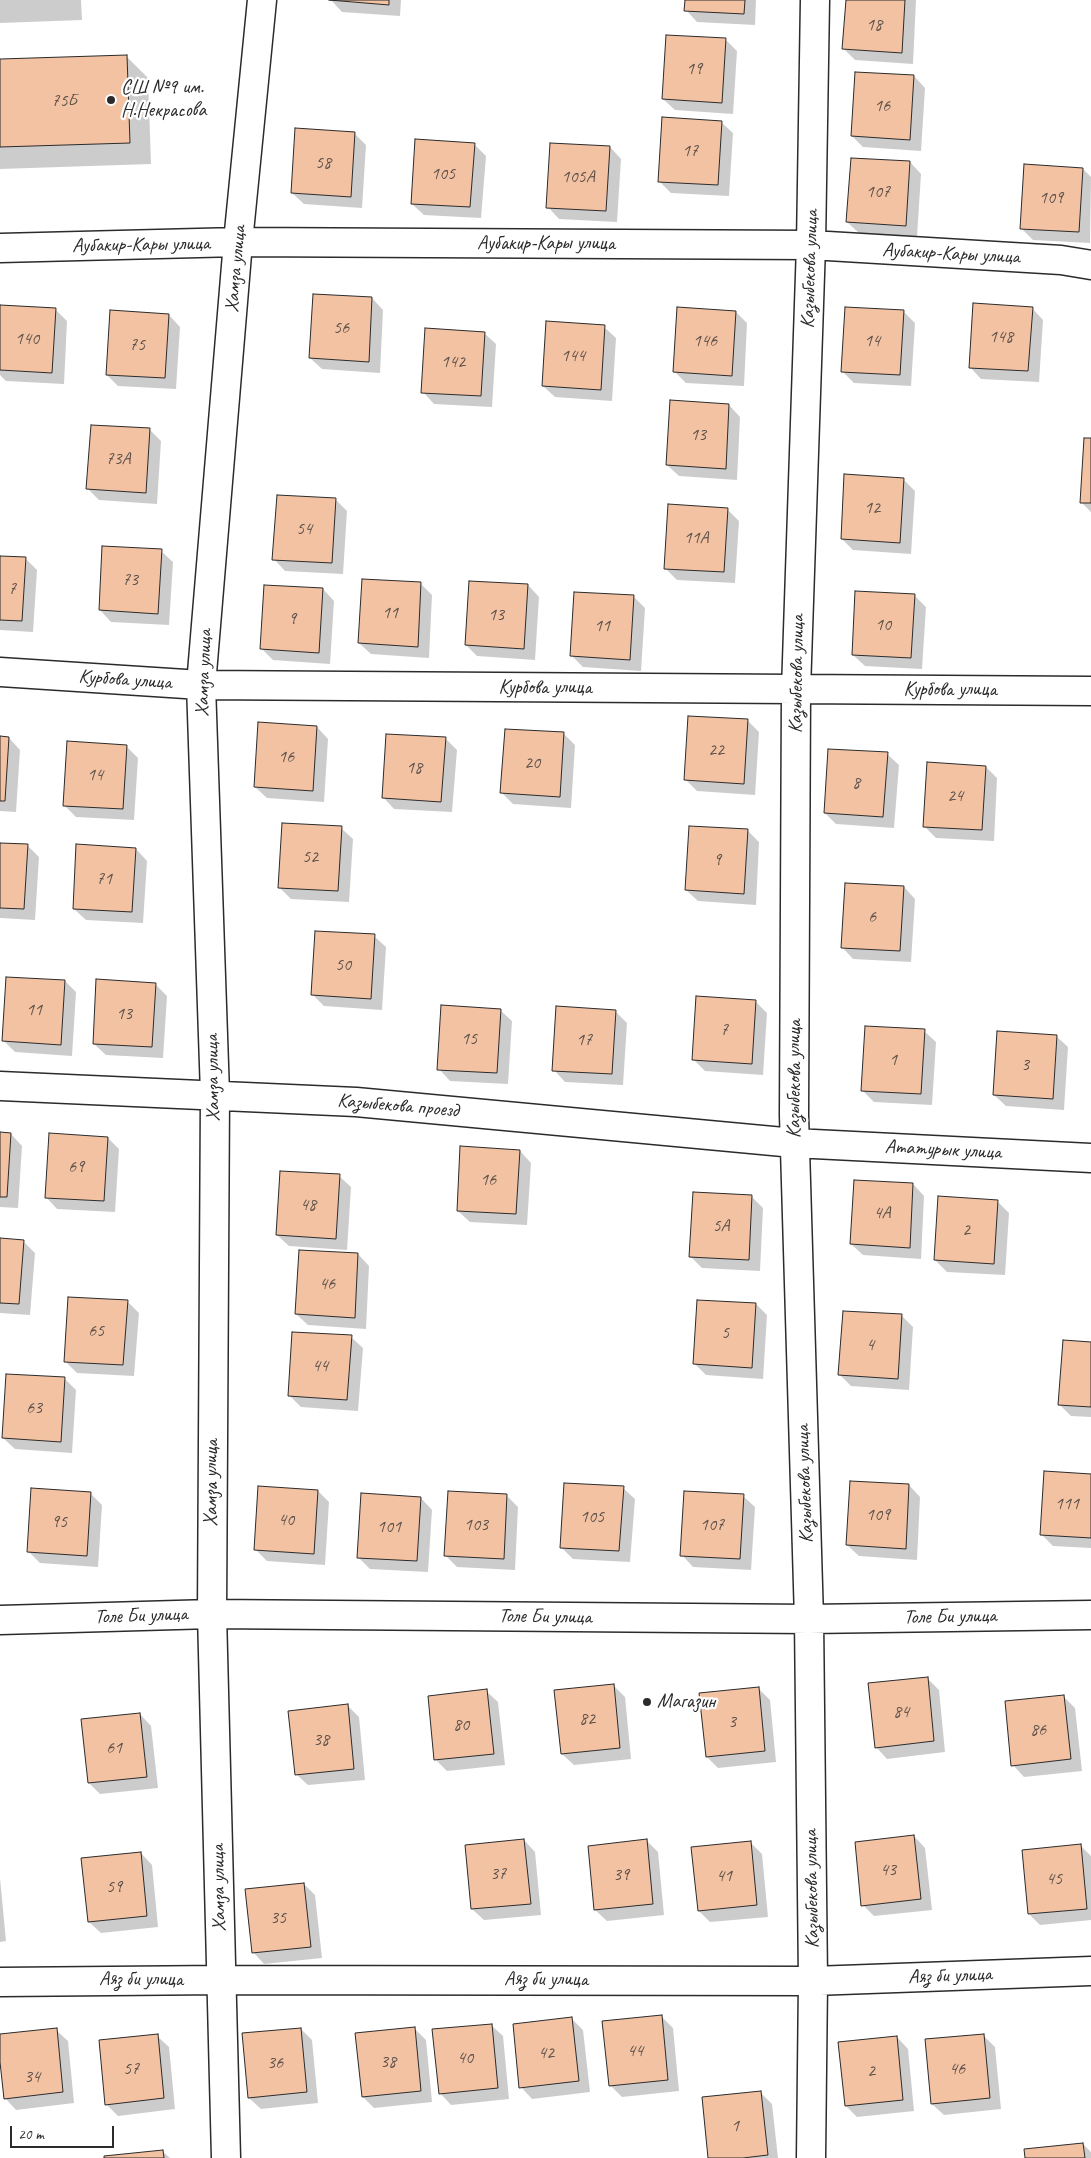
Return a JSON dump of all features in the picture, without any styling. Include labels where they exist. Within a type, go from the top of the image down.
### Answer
[{"type":"street","name":"Хамза улица","points":[[226,2158],[212,1614],[215,1094],[201,684],[238,242],[262,0]]},
{"type":"street","name":"Казыбекова улица","points":[[811,2158],[813,1981],[810,1619],[794,1143],[796,690],[811,245],[815,0]]},
{"type":"street","name":"Аубакир-Кары улица","points":[[0,248],[238,242],[811,245],[1062,260],[1091,265]]},
{"type":"street","name":"Курбова улица","points":[[0,672],[201,684],[1091,691]]},
{"type":"street","name":"Казыбекова проезд","points":[[0,1086],[215,1094],[356,1102],[794,1143]]},
{"type":"street","name":"Ататурык улица","points":[[794,1143],[1091,1158]]},
{"type":"street","name":"Толе Би улица","points":[[0,1620],[212,1614],[810,1619],[1091,1615]]},
{"type":"street","name":"Аяз би улица","points":[[0,1982],[221,1980],[813,1981],[1091,1971]]},
{"type":"building","points":[[329,0],[389,0],[389,5]]},
{"type":"building","points":[[685,0],[745,0],[744,14],[684,11]]},
{"type":"building","points":[[846,0],[905,0],[902,53],[842,49]]},
{"type":"building","points":[[666,35],[726,38],[722,103],[662,99]]},
{"type":"building","points":[[127,55],[130,143],[0,147],[0,59]]},
{"type":"building","points":[[855,72],[914,75],[910,140],[851,136]]},
{"type":"building","points":[[662,117],[722,121],[718,185],[658,182]]},
{"type":"building","points":[[295,128],[355,132],[351,197],[291,193]]},
{"type":"building","points":[[415,139],[475,143],[470,207],[411,204]]},
{"type":"building","points":[[550,143],[610,146],[606,211],[546,208]]},
{"type":"building","points":[[851,158],[910,161],[906,226],[846,222]]},
{"type":"building","points":[[1024,164],[1083,168],[1079,232],[1020,229]]},
{"type":"building","points":[[313,294],[372,297],[369,362],[309,358]]},
{"type":"building","points":[[973,303],[1033,307],[1028,371],[969,368]]},
{"type":"building","points":[[0,305],[56,308],[52,373],[0,370]]},
{"type":"building","points":[[677,307],[736,311],[732,376],[673,372]]},
{"type":"building","points":[[845,307],[904,310],[900,375],[841,372]]},
{"type":"building","points":[[110,310],[169,314],[165,378],[106,375]]},
{"type":"building","points":[[546,321],[605,325],[601,390],[542,386]]},
{"type":"building","points":[[425,328],[485,332],[481,396],[421,393]]},
{"type":"building","points":[[670,400],[729,404],[726,469],[666,465]]},
{"type":"building","points":[[91,425],[150,428],[146,493],[86,489]]},
{"type":"building","points":[[1084,438],[1091,438],[1091,503],[1080,503]]},
{"type":"building","points":[[844,474],[904,478],[900,543],[841,539]]},
{"type":"building","points":[[277,495],[336,498],[332,563],[272,560]]},
{"type":"building","points":[[668,504],[728,508],[724,572],[664,569]]},
{"type":"building","points":[[102,546],[162,549],[158,614],[99,610]]},
{"type":"building","points":[[0,556],[26,557],[22,621],[0,620]]},
{"type":"building","points":[[362,579],[421,582],[418,647],[358,643]]},
{"type":"building","points":[[469,581],[528,584],[524,649],[465,645]]},
{"type":"building","points":[[264,585],[323,588],[319,653],[260,649]]},
{"type":"building","points":[[855,591],[915,594],[911,658],[852,655]]},
{"type":"building","points":[[574,592],[634,595],[630,660],[570,656]]},
{"type":"building","points":[[688,716],[748,719],[744,784],[684,780]]},
{"type":"building","points":[[258,722],[317,726],[313,791],[254,787]]},
{"type":"building","points":[[505,729],[564,732],[560,797],[500,793]]},
{"type":"building","points":[[386,734],[446,737],[441,802],[382,798]]},
{"type":"building","points":[[0,736],[9,737],[5,801],[0,801]]},
{"type":"building","points":[[67,741],[127,745],[123,809],[63,806]]},
{"type":"building","points":[[828,749],[888,752],[883,817],[824,813]]},
{"type":"building","points":[[927,762],[986,766],[982,830],[923,827]]},
{"type":"building","points":[[282,823],[342,826],[338,891],[278,888]]},
{"type":"building","points":[[689,826],[748,829],[744,894],[685,890]]},
{"type":"building","points":[[0,843],[28,844],[24,909],[0,908]]},
{"type":"building","points":[[76,844],[136,848],[132,912],[73,909]]},
{"type":"building","points":[[845,883],[904,886],[900,951],[841,948]]},
{"type":"building","points":[[315,931],[375,934],[371,999],[311,995]]},
{"type":"building","points":[[6,977],[65,980],[61,1045],[2,1041]]},
{"type":"building","points":[[96,979],[156,983],[152,1047],[93,1044]]},
{"type":"building","points":[[696,996],[756,1000],[752,1064],[692,1060]]},
{"type":"building","points":[[441,1005],[501,1009],[497,1073],[437,1070]]},
{"type":"building","points":[[556,1006],[616,1010],[612,1074],[552,1071]]},
{"type":"building","points":[[865,1026],[925,1029],[921,1094],[861,1091]]},
{"type":"building","points":[[997,1031],[1057,1035],[1053,1099],[993,1095]]},
{"type":"building","points":[[0,1132],[11,1133],[7,1197],[0,1197]]},
{"type":"building","points":[[49,1133],[108,1137],[104,1201],[45,1198]]},
{"type":"building","points":[[460,1146],[520,1150],[516,1214],[457,1211]]},
{"type":"building","points":[[280,1171],[340,1174],[336,1239],[276,1235]]},
{"type":"building","points":[[854,1180],[913,1183],[910,1248],[850,1244]]},
{"type":"building","points":[[693,1192],[752,1195],[749,1260],[689,1257]]},
{"type":"building","points":[[938,1196],[998,1200],[994,1264],[934,1260]]},
{"type":"building","points":[[0,1238],[24,1240],[19,1304],[0,1303]]},
{"type":"building","points":[[299,1250],[358,1253],[355,1318],[295,1314]]},
{"type":"building","points":[[68,1297],[128,1300],[123,1365],[64,1362]]},
{"type":"building","points":[[697,1300],[756,1303],[752,1368],[693,1364]]},
{"type":"building","points":[[843,1311],[902,1314],[898,1379],[838,1375]]},
{"type":"building","points":[[292,1332],[352,1335],[347,1400],[288,1396]]},
{"type":"building","points":[[1063,1340],[1091,1342],[1091,1407],[1058,1405]]},
{"type":"building","points":[[6,1374],[65,1377],[61,1442],[2,1438]]},
{"type":"building","points":[[1044,1471],[1091,1474],[1091,1538],[1040,1535]]},
{"type":"building","points":[[850,1481],[909,1484],[906,1549],[846,1545]]},
{"type":"building","points":[[564,1483],[624,1486],[619,1551],[560,1548]]},
{"type":"building","points":[[258,1486],[318,1490],[314,1554],[254,1550]]},
{"type":"building","points":[[31,1488],[91,1492],[87,1556],[27,1552]]},
{"type":"building","points":[[448,1491],[507,1494],[504,1559],[444,1556]]},
{"type":"building","points":[[684,1491],[744,1494],[740,1559],[680,1556]]},
{"type":"building","points":[[361,1493],[421,1497],[417,1561],[357,1558]]},
{"type":"building","points":[[928,1677],[934,1741],[875,1748],[868,1683]]},
{"type":"building","points":[[614,1684],[620,1748],[561,1754],[554,1690]]},
{"type":"building","points":[[759,1687],[765,1751],[706,1757],[699,1693]]},
{"type":"building","points":[[487,1689],[494,1754],[434,1760],[428,1696]]},
{"type":"building","points":[[1064,1695],[1071,1759],[1011,1766],[1005,1701]]},
{"type":"building","points":[[348,1704],[354,1769],[295,1775],[288,1711]]},
{"type":"building","points":[[140,1713],[147,1777],[88,1783],[81,1719]]},
{"type":"building","points":[[914,1835],[921,1899],[861,1906],[855,1842]]},
{"type":"building","points":[[524,1839],[531,1904],[471,1909],[465,1845]]},
{"type":"building","points":[[647,1839],[653,1904],[594,1910],[588,1846]]},
{"type":"building","points":[[751,1841],[757,1905],[698,1911],[691,1847]]},
{"type":"building","points":[[1081,1844],[1087,1909],[1028,1914],[1022,1850]]},
{"type":"building","points":[[141,1852],[147,1916],[88,1922],[81,1858]]},
{"type":"building","points":[[304,1883],[311,1947],[252,1953],[245,1889]]},
{"type":"building","points":[[662,2015],[668,2080],[609,2086],[602,2021]]},
{"type":"building","points":[[572,2017],[579,2081],[519,2088],[513,2024]]},
{"type":"building","points":[[492,2024],[498,2088],[439,2094],[432,2029]]},
{"type":"building","points":[[415,2027],[421,2091],[362,2097],[355,2033]]},
{"type":"building","points":[[57,2028],[63,2092],[4,2099],[0,2062],[0,2034]]},
{"type":"building","points":[[301,2028],[307,2092],[248,2098],[242,2033]]},
{"type":"building","points":[[158,2034],[164,2098],[105,2105],[99,2040]]},
{"type":"building","points":[[984,2034],[990,2098],[931,2104],[925,2039]]},
{"type":"building","points":[[897,2036],[903,2100],[845,2106],[838,2042]]},
{"type":"building","points":[[761,2091],[768,2155],[743,2158],[708,2158],[702,2097]]},
{"type":"building","points":[[1083,2143],[1085,2158],[1025,2158],[1024,2149]]},
{"type":"building","points":[[163,2150],[164,2158],[104,2158],[104,2156]]},
{"type":"place","name":"СШ №9 им. Н.Некрасова","points":[[111,100]]},
{"type":"place","name":"Магазин","points":[[647,1702]]}]
